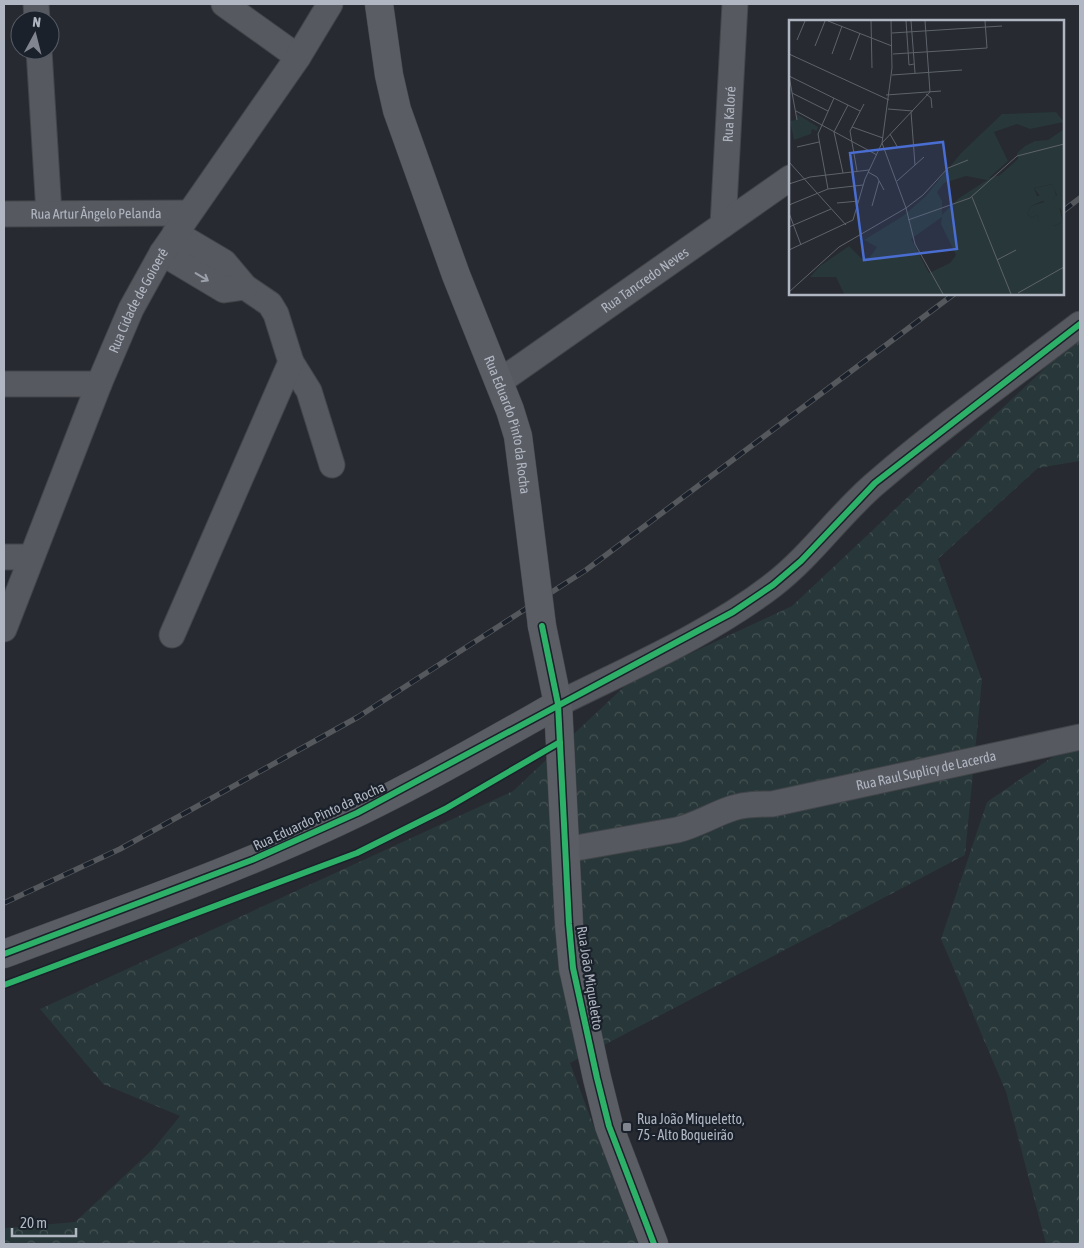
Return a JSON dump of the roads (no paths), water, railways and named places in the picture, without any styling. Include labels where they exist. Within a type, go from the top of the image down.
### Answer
[{"type":"main road","name":"Rua Eduardo Pinto da Rocha","points":[[4,954],[189,885],[308,836],[398,793],[558,704],[542,626],[518,436],[499,382],[456,275],[397,110],[388,66],[379,4]]},
{"type":"main road","name":"Rua João Miqueletto","points":[[558,704],[569,924],[574,968],[586,1032],[610,1126],[654,1244]]},
{"type":"street","points":[[224,4],[298,57]]},
{"type":"street","name":"Rua Cidade de Goioerê","points":[[4,629],[30,557],[130,310],[162,253],[298,57],[330,4]]},
{"type":"street","name":"Rua Kaloré","points":[[723,225],[735,4]]},
{"type":"street","points":[[40,60],[49,214]]},
{"type":"street","name":"Rua Tancredo Neves","points":[[499,382],[789,179]]},
{"type":"street","name":"Rua Artur Ângelo Pelanda","points":[[4,214],[49,214],[182,223]]},
{"type":"street","points":[[182,223],[224,262],[246,287],[270,304],[276,314],[291,362],[309,391],[332,465]]},
{"type":"street","points":[[162,253],[224,290],[246,287]]},
{"type":"street","points":[[558,704],[672,647],[733,612],[773,585],[801,561],[875,483],[1080,324]]},
{"type":"street","points":[[172,635],[291,362]]},
{"type":"street","points":[[4,384],[99,384]]},
{"type":"street","points":[[4,557],[30,557]]},
{"type":"street","name":"Rua Raul Suplicy de Lacerda","points":[[565,850],[632,837],[672,819],[752,815],[772,804],[1080,737]]},
{"type":"railway","points":[[1064,210],[1080,198]]},
{"type":"railway","points":[[4,903],[120,849],[358,717],[586,570],[953,295]]},
{"type":"place","name":"Rua João Miqueletto, 75 - Alto Boqueirão","points":[[627,1127]]}]
